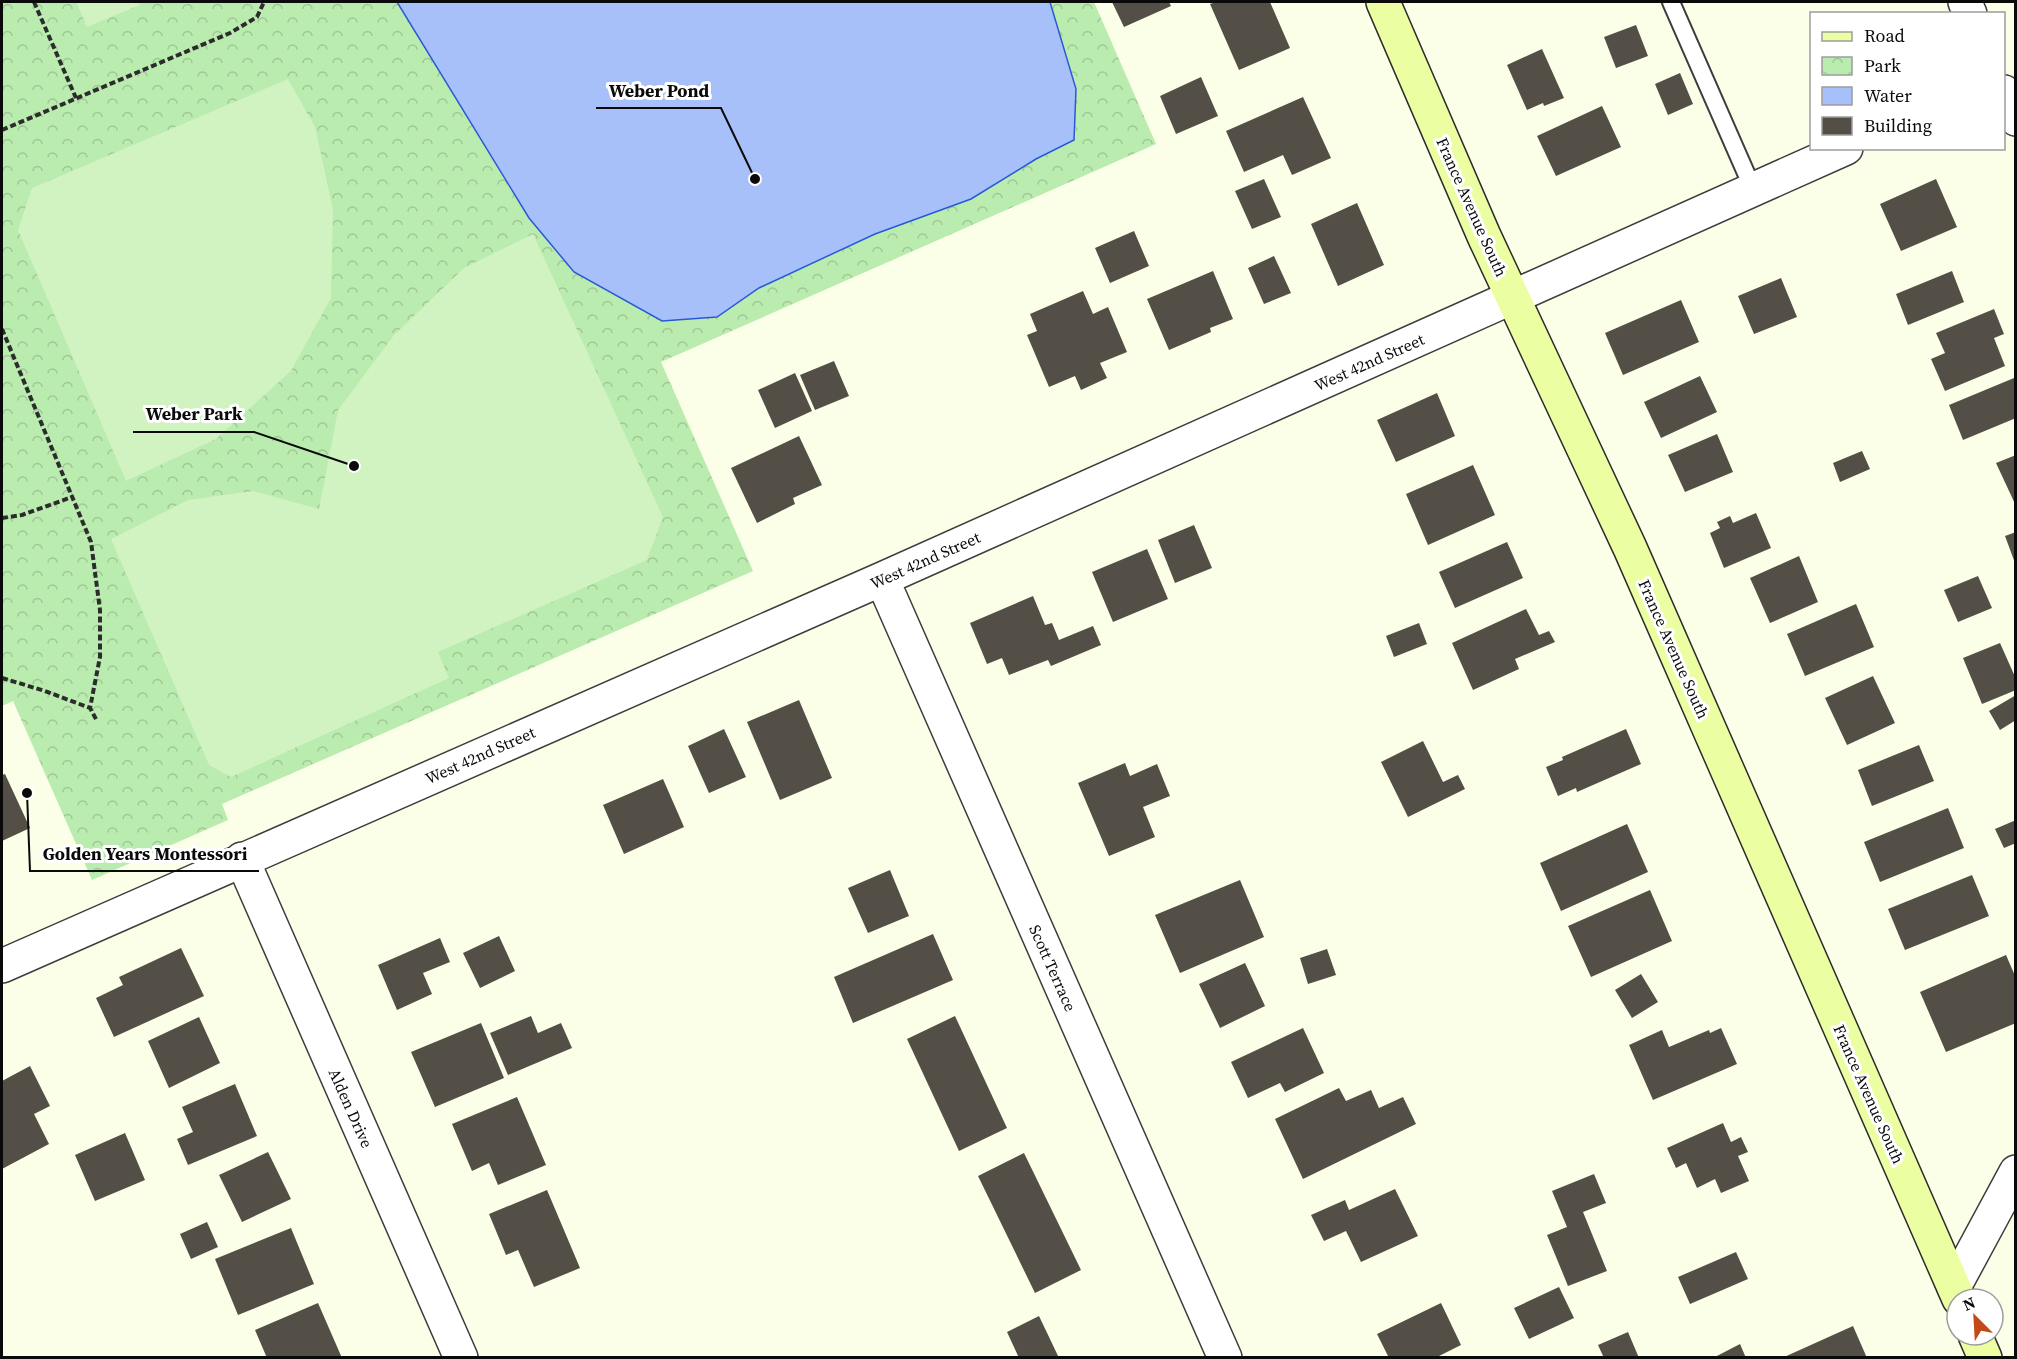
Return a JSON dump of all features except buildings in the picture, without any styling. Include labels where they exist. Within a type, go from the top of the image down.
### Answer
[{"type":"main road","name":"France Avenue South","points":[[1383,2],[1484,236],[1635,559],[1954,1287]]},
{"type":"street","points":[[2005,94],[2016,119]]},
{"type":"street","name":"West 42nd Street","points":[[2,966],[882,579],[1841,150]]},
{"type":"street","name":"Scott Terrace","points":[[882,579],[1225,1358]]},
{"type":"street","name":"Alden Drive","points":[[242,859],[461,1358]]},
{"type":"street","points":[[1960,1287],[2016,1172]]},
{"type":"lane","points":[[1671,2],[1753,189]]},
{"type":"path","points":[[34,2],[76,98]]},
{"type":"path","points":[[2,130],[230,33],[256,17],[264,2]]},
{"type":"path","points":[[2,329],[91,542],[100,610],[100,657],[90,708],[97,721]]},
{"type":"path","points":[[2,518],[22,515],[72,497]]},
{"type":"path","points":[[2,678],[90,708]]},
{"type":"green space","points":[[2,2],[1094,2],[1156,144],[661,362],[753,571],[222,804],[228,820],[92,880],[13,701],[2,706]]},
{"type":"green space","points":[[76,2],[139,2],[140,5],[87,27]]},
{"type":"green space","points":[[288,79],[315,127],[333,209],[331,298],[291,371],[216,439],[126,481],[18,230],[32,188]]},
{"type":"green space","points":[[533,234],[663,517],[647,560],[438,652],[449,678],[231,777],[209,765],[111,539],[188,500],[253,491],[319,509],[338,410],[394,335],[464,268]]},
{"type":"water","points":[[397,2],[1050,2],[1076,89],[1074,140],[1036,159],[971,199],[875,234],[759,288],[717,317],[662,321],[574,272],[529,218]]},
{"type":"place","name":"Weber Pond","points":[[755,179]]},
{"type":"place","name":"Weber Park","points":[[354,466]]},
{"type":"place","name":"Golden Years Montessori","points":[[27,793]]}]
